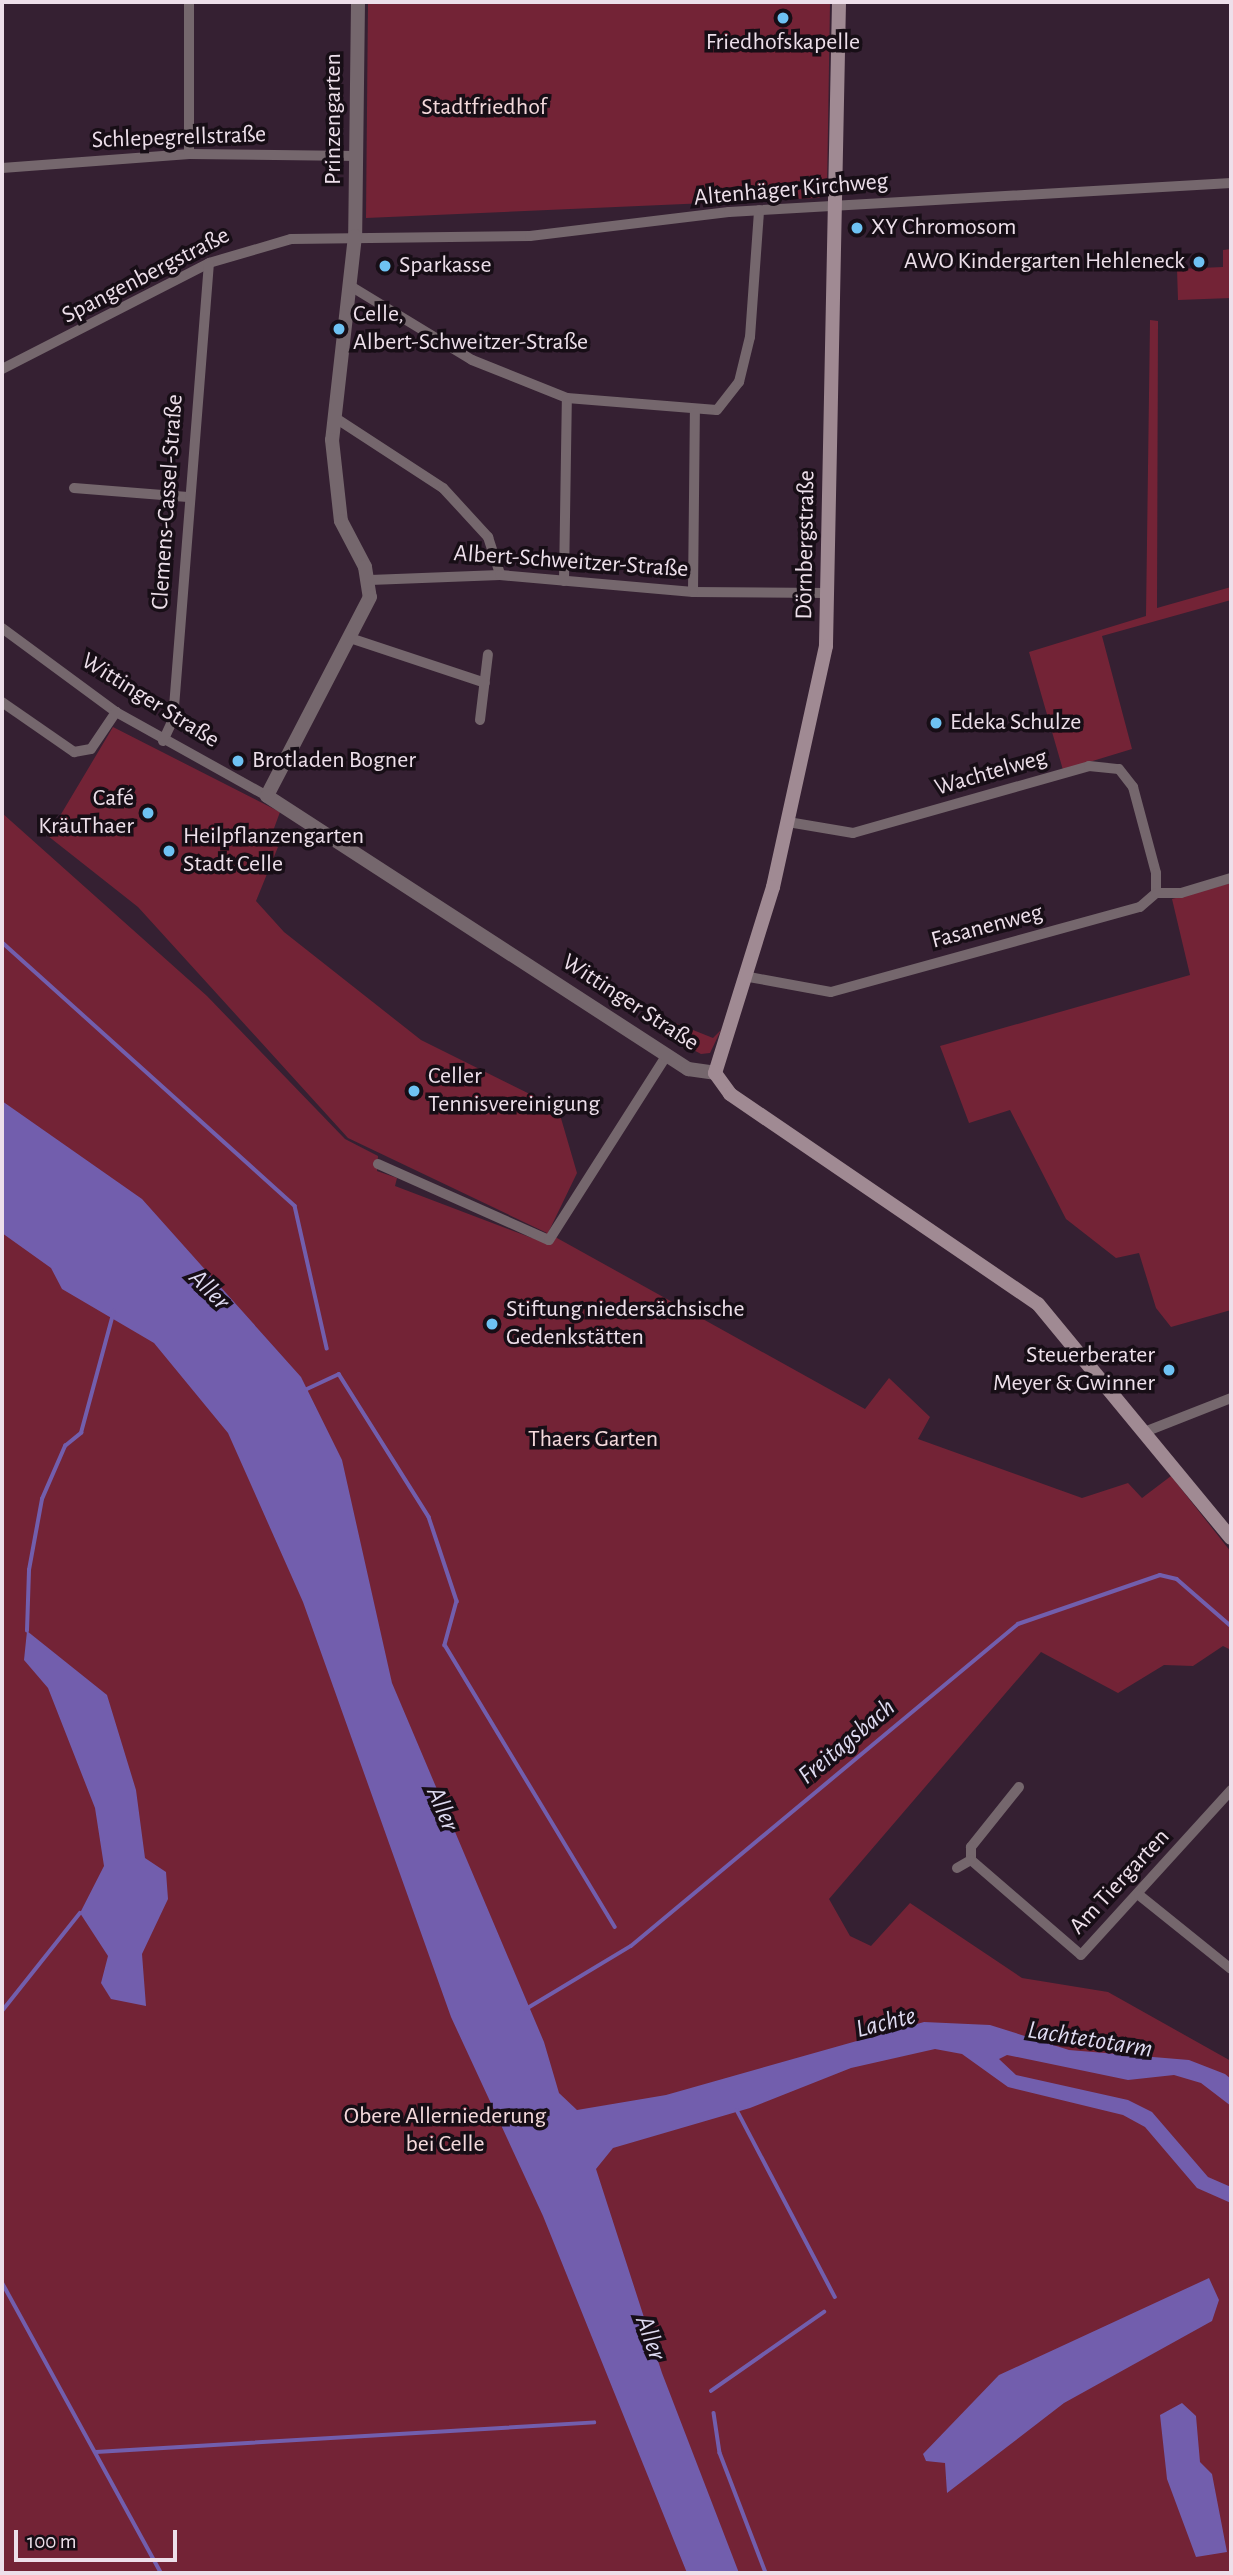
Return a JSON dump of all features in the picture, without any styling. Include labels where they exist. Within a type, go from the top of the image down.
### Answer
[{"type":"main road","name":"Dörnbergstraße","points":[[715,1073],[749,977],[822,676],[828,593],[839,2]]},
{"type":"main road","name":"Wittinger Straße","points":[[715,1073],[730,1094],[1038,1304],[1147,1431],[1231,1538]]},
{"type":"street","points":[[189,2],[189,154]]},
{"type":"street","name":"Prinzengarten","points":[[355,236],[358,2]]},
{"type":"street","name":"Schlepegrellstraße","points":[[2,168],[189,154],[358,156]]},
{"type":"street","name":"Altenhäger Kirchweg","points":[[355,236],[530,236],[759,210],[1231,183]]},
{"type":"street","points":[[352,287],[472,360],[567,398],[695,413],[717,410],[739,382],[756,295],[759,210]]},
{"type":"street","points":[[267,796],[370,597],[370,580],[337,506],[334,417],[352,287],[355,236]]},
{"type":"street","name":"Spangenbergstraße","points":[[2,369],[209,263],[291,239],[355,236]]},
{"type":"street","name":"Clemens-Cassel-Straße","points":[[163,741],[173,720],[188,497],[209,263]]},
{"type":"street","points":[[564,581],[567,398]]},
{"type":"street","points":[[693,592],[695,413]]},
{"type":"street","points":[[334,417],[443,488],[488,537],[500,575]]},
{"type":"street","points":[[74,488],[188,497]]},
{"type":"street","name":"Albert-Schweitzer-Straße","points":[[370,580],[500,575],[693,592],[828,593]]},
{"type":"street","name":"Wittinger Straße","points":[[2,628],[116,712],[163,741],[267,796],[691,1070],[715,1073]]},
{"type":"street","points":[[351,638],[485,683]]},
{"type":"street","points":[[480,720],[488,654]]},
{"type":"street","points":[[2,702],[74,752],[90,749],[116,712]]},
{"type":"street","name":"Wachtelweg","points":[[788,822],[853,833],[1089,766],[1119,769],[1132,787],[1156,873],[1156,893]]},
{"type":"street","name":"Fasanenweg","points":[[749,977],[831,992],[1140,907],[1156,893],[1181,893],[1231,878]]},
{"type":"street","points":[[378,1164],[549,1240],[667,1055]]},
{"type":"street","points":[[1147,1431],[1231,1398]]},
{"type":"street","points":[[957,1868],[971,1860],[971,1847],[1019,1787]]},
{"type":"street","name":"Am Tiergarten","points":[[971,1860],[1073,1954],[1088,1951],[1231,1790]]},
{"type":"street","points":[[1139,1895],[1231,1969]]},
{"type":"green space","name":"Stadtfriedhof","points":[[368,2],[830,2],[827,190],[819,198],[366,218]]},
{"type":"green space","points":[[1231,249],[1231,298],[1178,300],[1177,269],[1223,267],[1223,250]]},
{"type":"green space","points":[[1150,320],[1158,321],[1157,608],[1231,587],[1231,600],[1102,636],[1132,749],[1063,770],[1029,652],[1146,616]]},
{"type":"green space","name":"Obere Allerniederung bei Celle","points":[[113,727],[280,812],[269,842],[278,847],[256,901],[284,932],[421,1040],[558,1108],[577,1173],[548,1233],[865,1409],[889,1378],[930,1417],[918,1439],[1082,1498],[1128,1483],[1142,1498],[1171,1476],[1231,1552],[1231,1650],[1223,1646],[1193,1666],[1164,1665],[1118,1693],[1041,1652],[829,1899],[850,1936],[871,1946],[910,1903],[1022,1978],[1108,1992],[1231,2061],[1231,2573],[2,2573],[2,813],[207,996],[345,1139],[378,1156],[377,1171],[397,1178],[395,1186],[532,1238],[547,1233],[348,1138],[138,907],[48,836]]},
{"type":"green space","points":[[1231,883],[1231,1310],[1171,1327],[1156,1308],[1139,1253],[1116,1258],[1066,1219],[1010,1110],[969,1123],[940,1046],[1190,975],[1172,899]]},
{"type":"green space","points":[[663,1018],[713,1038],[721,1030],[710,1053],[701,1054],[652,1028]]},
{"type":"water","name":"Aller","points":[[2,1101],[142,1199],[301,1377],[342,1460],[392,1683],[544,2042],[559,2093],[577,2110],[666,2095],[924,2022],[990,2025],[1069,2050],[1189,2060],[1225,2074],[1231,2079],[1231,2106],[1201,2083],[1174,2075],[1128,2080],[1007,2055],[999,2059],[1016,2075],[1128,2100],[1152,2112],[1208,2177],[1231,2187],[1231,2203],[1197,2188],[1145,2127],[1123,2115],[1008,2087],[962,2054],[935,2049],[851,2068],[750,2108],[613,2148],[596,2169],[662,2373],[739,2573],[687,2573],[543,2216],[451,2017],[303,1602],[228,1433],[154,1343],[62,1289],[51,1268],[2,1233]]},
{"type":"water","points":[[27,1631],[107,1695],[136,1790],[145,1858],[166,1872],[168,1899],[142,1954],[146,2006],[111,1999],[101,1983],[108,1956],[80,1913],[104,1866],[95,1808],[48,1688],[24,1660]]},
{"type":"water","points":[[1209,2278],[1219,2300],[1212,2321],[1064,2403],[947,2493],[945,2463],[926,2461],[923,2454],[999,2375]]},
{"type":"water","points":[[1182,2403],[1196,2416],[1200,2462],[1212,2474],[1227,2552],[1196,2557],[1167,2479],[1160,2415]]},
{"type":"waterway","points":[[2,942],[295,1206],[327,1348]]},
{"type":"waterway","points":[[27,1631],[29,1570],[42,1499],[65,1446],[81,1433],[114,1311]]},
{"type":"waterway","points":[[307,1389],[339,1374],[429,1517],[457,1601],[445,1645],[615,1927]]},
{"type":"waterway","name":"Freitagsbach","points":[[526,2009],[631,1946],[1018,1624],[1160,1575],[1177,1579],[1231,1626]]},
{"type":"waterway","points":[[2,2011],[80,1913]]},
{"type":"waterway","points":[[737,2110],[835,2297]]},
{"type":"waterway","points":[[2,2282],[161,2573]]},
{"type":"waterway","points":[[711,2391],[824,2312]]},
{"type":"waterway","points":[[714,2413],[720,2453],[766,2573]]},
{"type":"waterway","points":[[96,2452],[594,2422]]},
{"type":"place","name":"Friedhofskapelle","points":[[783,18]]},
{"type":"place","name":"XY Chromosom","points":[[857,228]]},
{"type":"place","name":"AWO Kindergarten Hehleneck","points":[[1199,262]]},
{"type":"place","name":"Sparkasse","points":[[385,266]]},
{"type":"place","name":"Celle, Albert-Schweitzer-Straße","points":[[339,329]]},
{"type":"place","name":"Edeka Schulze","points":[[936,723]]},
{"type":"place","name":"Brotladen Bogner","points":[[238,761]]},
{"type":"place","name":"Café KräuThaer","points":[[148,813]]},
{"type":"place","name":"Heilpflanzengarten Stadt Celle","points":[[169,851]]},
{"type":"place","name":"Celler Tennisvereinigung","points":[[414,1091]]},
{"type":"place","name":"Stiftung niedersächsische Gedenkstätten","points":[[492,1324]]},
{"type":"place","name":"Steuerberater Meyer & Gwinner","points":[[1169,1370]]},
{"type":"park label","name":"Thaers Garten","points":[[593,1440]]},
{"type":"water label","name":"Lachte","points":[[886,2023]]},
{"type":"water label","name":"Lachtetotarm","points":[[1090,2040]]}]
